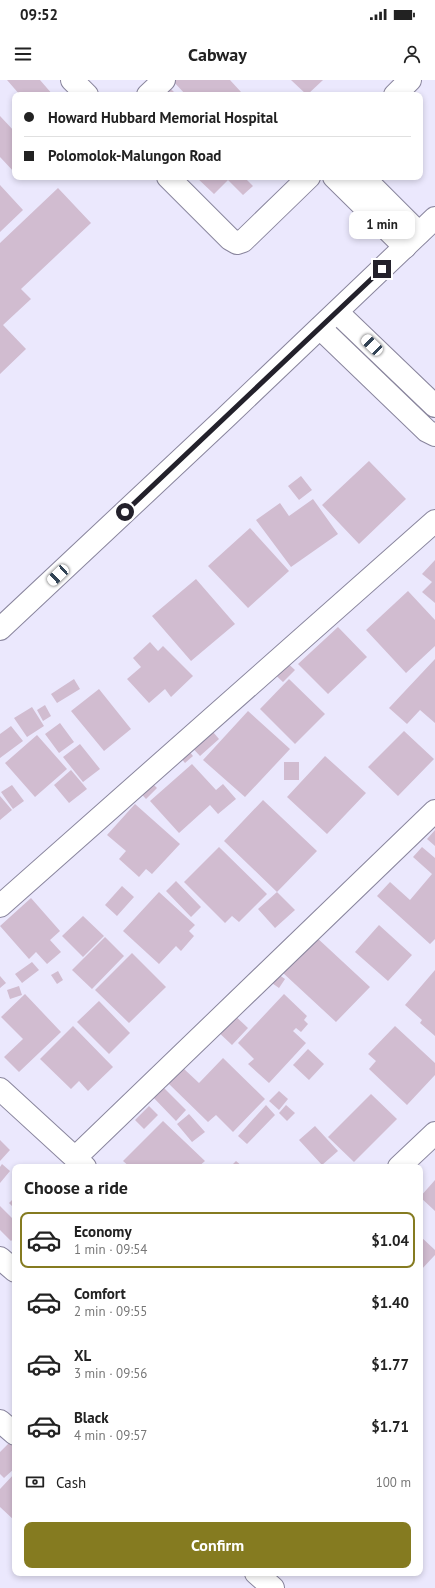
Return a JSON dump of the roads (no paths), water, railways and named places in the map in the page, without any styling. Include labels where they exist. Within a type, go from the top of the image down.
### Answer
[{"type":"street","points":[[72,80],[84,92]]},
{"type":"street","points":[[151,92],[164,80]]},
{"type":"street","points":[[397,92],[410,80]]},
{"type":"street","points":[[171,180],[230,239],[237,243],[243,241],[306,180]]},
{"type":"street","points":[[338,180],[412,240]]},
{"type":"street","points":[[365,180],[412,240]]},
{"type":"street","points":[[0,629],[435,218]]},
{"type":"street","points":[[337,312],[435,406]]},
{"type":"street","points":[[320,328],[427,431],[435,435]]},
{"type":"street","points":[[0,906],[435,521]]},
{"type":"street","points":[[0,1089],[80,1162],[435,811]]},
{"type":"street","points":[[402,1164],[435,1133]]},
{"type":"street","points":[[0,1258],[12,1268]]},
{"type":"street","points":[[0,1421],[12,1431]]},
{"type":"street","points":[[259,1576],[273,1588]]}]
